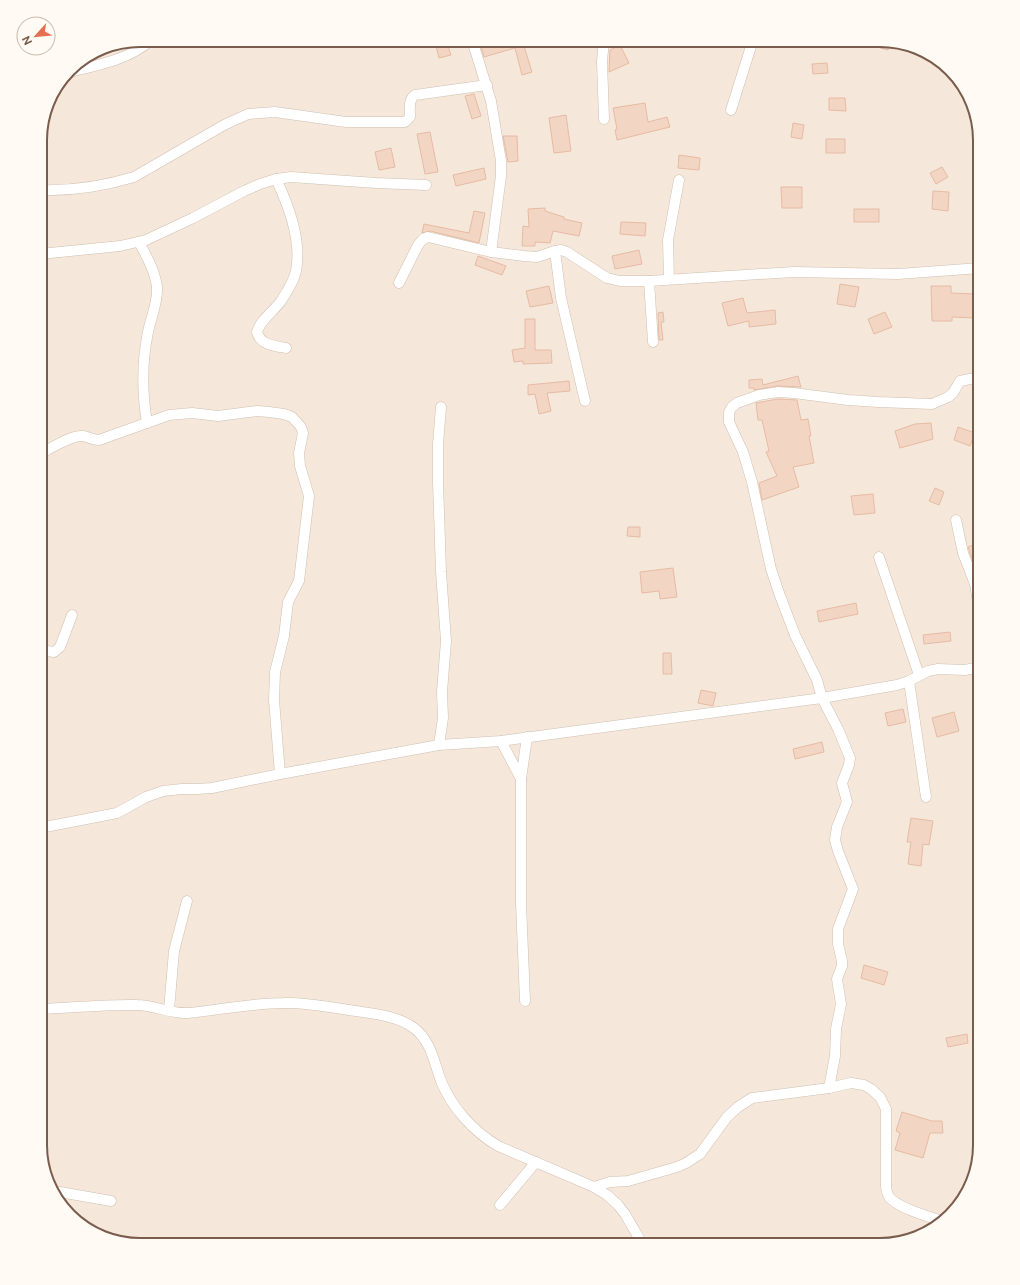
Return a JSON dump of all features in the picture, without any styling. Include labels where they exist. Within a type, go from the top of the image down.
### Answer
[{"type":"street","points":[[80,69],[117,59],[143,47]]},
{"type":"street","points":[[474,47],[487,85],[501,161],[501,176],[491,252]]},
{"type":"street","points":[[603,47],[602,61],[604,119]]},
{"type":"street","points":[[731,110],[751,47]]},
{"type":"street","points":[[47,190],[56,191],[118,182],[134,177],[224,125],[248,114],[275,112],[346,122],[405,122],[410,117],[411,97],[415,95],[487,85]]},
{"type":"street","points":[[47,253],[112,247],[139,242],[187,221],[244,191],[276,179],[291,177],[426,185]]},
{"type":"street","points":[[276,179],[293,227],[297,253],[296,272],[290,287],[281,301],[257,332],[262,341],[267,344],[286,348]]},
{"type":"street","points":[[669,279],[668,240],[679,180]]},
{"type":"street","points":[[399,283],[418,244],[422,239],[428,237],[491,252],[537,256],[561,250],[567,252],[607,278],[620,281],[649,281],[794,272],[898,274],[973,269]]},
{"type":"street","points":[[139,242],[154,274],[156,286],[155,306],[146,345],[144,388],[146,423]]},
{"type":"street","points":[[555,251],[561,298],[585,401]]},
{"type":"street","points":[[649,281],[653,342]]},
{"type":"street","points":[[829,1088],[835,1056],[836,1029],[841,1004],[837,980],[842,966],[838,944],[838,929],[853,888],[835,840],[837,827],[847,802],[842,783],[850,758],[838,729],[822,698],[817,680],[795,635],[773,575],[743,452],[729,422],[728,416],[730,410],[737,403],[759,395],[778,392],[794,392],[848,400],[932,404],[948,398],[953,393],[960,381],[973,378]]},
{"type":"street","points":[[439,745],[443,718],[442,692],[446,641],[441,572],[438,490],[438,444],[441,407]]},
{"type":"street","points":[[47,450],[77,437],[82,436],[99,440],[169,415],[177,414],[192,413],[218,416],[257,411],[269,412],[284,414],[292,417],[301,427],[303,433],[299,453],[300,466],[307,485],[309,496],[299,581],[288,602],[284,636],[275,672],[274,700],[280,774]]},
{"type":"street","points":[[956,520],[963,553],[973,579]]},
{"type":"street","points":[[879,557],[919,675]]},
{"type":"street","points":[[47,651],[54,652],[60,647],[72,615]]},
{"type":"street","points":[[47,827],[117,813],[146,797],[163,791],[182,788],[212,788],[439,745],[528,738],[822,698],[897,685],[909,681],[928,671],[938,669],[965,670],[973,668]]},
{"type":"street","points":[[909,681],[926,797]]},
{"type":"street","points":[[525,1001],[521,903],[522,779],[528,738]]},
{"type":"street","points":[[501,741],[522,779]]},
{"type":"street","points":[[168,1010],[174,951],[187,901]]},
{"type":"street","points":[[47,1009],[137,1005],[187,1013],[264,1004],[298,1003],[370,1013],[406,1023],[423,1037],[433,1057],[442,1082],[461,1116],[487,1140],[594,1187],[607,1195],[625,1214],[639,1238]]},
{"type":"street","points":[[594,1187],[610,1182],[628,1181],[677,1168],[700,1154],[727,1117],[738,1107],[752,1098],[857,1083],[871,1088],[880,1097],[886,1109],[886,1187],[889,1197],[914,1212],[936,1219]]},
{"type":"street","points":[[500,1205],[536,1162]]},
{"type":"street","points":[[607,1195],[610,1182]]},
{"type":"street","points":[[60,1192],[111,1201]]},
{"type":"shaded area","points":[[134,47],[886,47],[910,52],[927,59],[937,66],[957,88],[970,116],[973,140],[973,1145],[970,1169],[957,1197],[941,1215],[927,1226],[904,1235],[880,1238],[140,1238],[116,1235],[93,1226],[74,1211],[66,1202],[50,1169],[47,1145],[47,134],[54,104],[59,93],[74,74],[88,63],[104,54]]},
{"type":"building","points":[[436,47],[448,47],[451,55],[439,58]]},
{"type":"building","points":[[481,47],[524,47],[532,72],[522,75],[515,48],[484,57]]},
{"type":"building","points":[[616,47],[621,47],[629,63],[609,72],[610,50]]},
{"type":"building","points":[[877,47],[889,47],[888,50]]},
{"type":"building","points":[[827,63],[828,73],[813,74],[812,64]]},
{"type":"building","points":[[474,94],[481,116],[472,119],[465,96]]},
{"type":"building","points":[[829,98],[845,98],[846,111],[829,110]]},
{"type":"building","points":[[645,103],[648,122],[667,117],[670,127],[617,140],[615,130],[617,129],[613,108]]},
{"type":"building","points":[[566,115],[571,151],[554,153],[549,118]]},
{"type":"building","points":[[793,123],[804,125],[802,139],[791,137]]},
{"type":"building","points":[[430,132],[438,172],[425,174],[417,134]]},
{"type":"building","points":[[503,136],[517,136],[518,161],[508,162]]},
{"type":"building","points":[[826,139],[845,139],[845,153],[826,153]]},
{"type":"building","points":[[391,148],[395,167],[379,170],[375,152]]},
{"type":"building","points":[[679,155],[700,158],[699,170],[678,168]]},
{"type":"building","points":[[942,167],[948,177],[936,184],[930,173]]},
{"type":"building","points":[[484,168],[486,179],[456,186],[453,175]]},
{"type":"building","points":[[781,187],[802,187],[802,208],[782,208]]},
{"type":"building","points":[[933,191],[949,192],[948,211],[932,209]]},
{"type":"building","points":[[545,208],[545,211],[564,217],[564,219],[582,223],[579,236],[553,231],[550,243],[535,242],[535,246],[522,246],[523,226],[529,227],[528,209]]},
{"type":"building","points":[[854,209],[879,209],[879,222],[854,222]]},
{"type":"building","points":[[474,211],[485,213],[479,243],[430,231],[422,233],[424,224],[469,233]]},
{"type":"building","points":[[621,222],[646,223],[645,236],[620,234]]},
{"type":"building","points":[[639,250],[642,264],[615,269],[612,256]]},
{"type":"building","points":[[478,256],[506,266],[502,275],[475,265]]},
{"type":"building","points":[[840,284],[859,287],[855,307],[837,304]]},
{"type":"building","points":[[549,286],[553,303],[530,307],[526,291]]},
{"type":"building","points":[[931,286],[951,286],[951,293],[973,294],[973,318],[952,317],[952,321],[932,321]]},
{"type":"building","points":[[743,298],[747,313],[775,310],[776,324],[749,327],[749,321],[728,326],[722,303]]},
{"type":"building","points":[[663,312],[664,322],[661,322],[663,340],[659,340],[658,313]]},
{"type":"building","points":[[885,312],[892,327],[874,334],[868,319]]},
{"type":"building","points":[[525,319],[535,319],[535,350],[551,350],[552,363],[523,364],[523,361],[514,362],[512,350],[525,348]]},
{"type":"building","points":[[798,376],[801,387],[778,386],[754,390],[754,388],[749,388],[749,380],[762,379],[763,385]]},
{"type":"building","points":[[569,381],[570,391],[547,393],[551,411],[539,414],[535,394],[528,395],[528,385]]},
{"type":"building","points":[[778,399],[797,400],[801,420],[808,419],[811,436],[809,436],[814,463],[793,467],[799,487],[762,500],[759,483],[777,476],[766,452],[769,451],[762,420],[758,420],[756,403]]},
{"type":"building","points":[[931,423],[933,439],[900,448],[895,431],[915,424]]},
{"type":"building","points":[[958,427],[973,432],[973,438],[970,446],[954,440]]},
{"type":"building","points":[[935,488],[944,492],[939,505],[929,501]]},
{"type":"building","points":[[873,494],[875,513],[854,515],[851,496]]},
{"type":"building","points":[[628,527],[640,527],[640,537],[627,536]]},
{"type":"building","points":[[973,545],[973,561],[968,547]]},
{"type":"building","points":[[673,568],[677,597],[660,599],[659,591],[642,593],[640,572]]},
{"type":"building","points":[[856,603],[858,614],[819,622],[817,611]]},
{"type":"building","points":[[950,632],[951,641],[924,644],[923,635]]},
{"type":"building","points":[[663,653],[671,653],[672,674],[663,674]]},
{"type":"building","points":[[701,690],[716,693],[713,706],[698,703]]},
{"type":"building","points":[[903,709],[906,722],[888,726],[885,713]]},
{"type":"building","points":[[954,712],[959,731],[937,737],[932,718]]},
{"type":"building","points":[[822,742],[824,752],[795,759],[793,749]]},
{"type":"building","points":[[911,818],[933,821],[929,845],[923,844],[921,866],[908,864],[911,842],[907,842]]},
{"type":"building","points":[[864,965],[888,972],[884,985],[861,978]]},
{"type":"building","points":[[967,1034],[968,1043],[948,1047],[946,1038]]},
{"type":"building","points":[[902,1112],[932,1121],[942,1121],[943,1133],[930,1133],[923,1158],[895,1150],[900,1133],[896,1131]]}]
